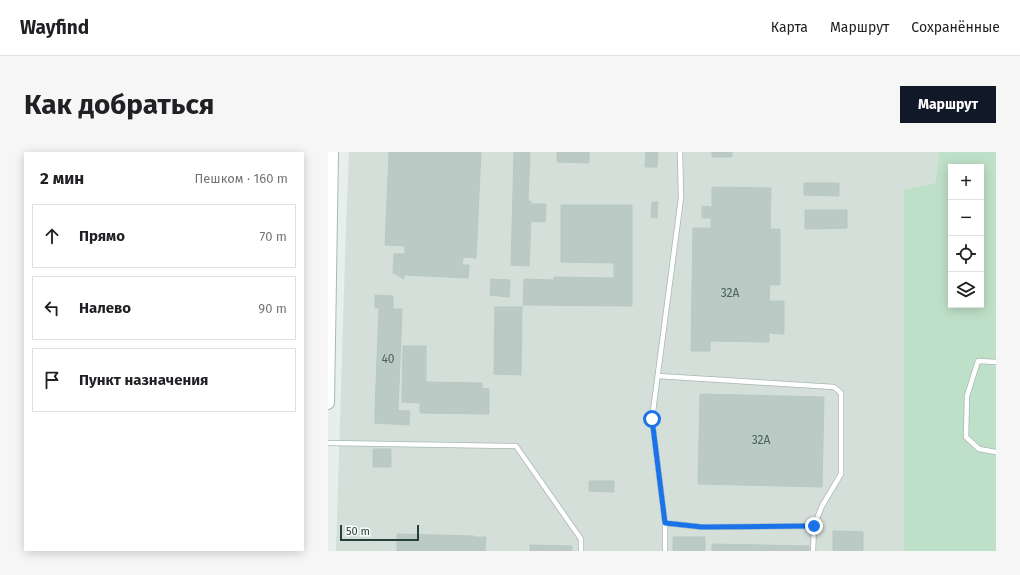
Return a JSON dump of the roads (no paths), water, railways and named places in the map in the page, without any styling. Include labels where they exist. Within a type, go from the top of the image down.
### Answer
[{"type":"main road","points":[[328,403],[332,152]]},
{"type":"lane","points":[[665,551],[665,523],[652,419],[681,198],[680,152]]},
{"type":"lane","points":[[996,362],[978,361],[967,396],[966,437],[979,449],[996,452]]},
{"type":"lane","points":[[658,376],[834,387],[841,393],[840,474],[822,506],[814,526],[813,551]]},
{"type":"lane","points":[[328,443],[516,446],[581,539],[581,551]]},
{"type":"lane","points":[[665,523],[702,527],[814,526]]}]
